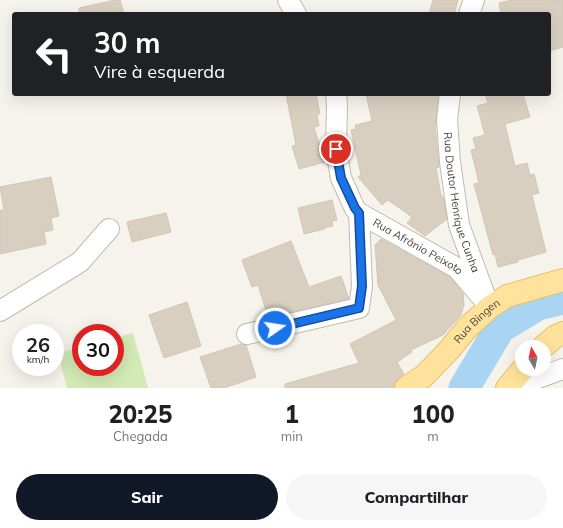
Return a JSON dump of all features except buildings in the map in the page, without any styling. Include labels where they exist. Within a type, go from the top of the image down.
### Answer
[{"type":"main road","name":"Rua Bingen","points":[[406,388],[424,376],[449,350],[468,327],[490,307],[507,296],[563,280]]},
{"type":"main road","points":[[551,340],[563,333]]},
{"type":"main road","points":[[508,388],[517,376]]},
{"type":"street","points":[[288,0],[295,12]]},
{"type":"street","points":[[470,12],[474,0]]},
{"type":"street","points":[[247,334],[359,308],[362,286],[359,213],[355,208],[341,178],[336,149],[336,96]]},
{"type":"street","name":"Rua Doutor Henrique Cunha","points":[[450,96],[447,120],[450,162],[459,225],[490,307]]},
{"type":"street","name":"Rua Afrânio Peixoto","points":[[359,213],[457,268],[490,307]]},
{"type":"street","points":[[0,311],[80,262],[109,229]]},
{"type":"street","points":[[508,388],[563,369]]},
{"type":"green space","points":[[133,333],[148,388],[67,388],[64,376],[64,351],[72,349],[72,376],[124,376],[124,336]]},
{"type":"waterway","points":[[464,388],[500,328],[538,305],[563,299]]},
{"type":"route","points":[[275,328],[359,308],[362,286],[359,213],[355,208],[341,178],[336,149]]}]
